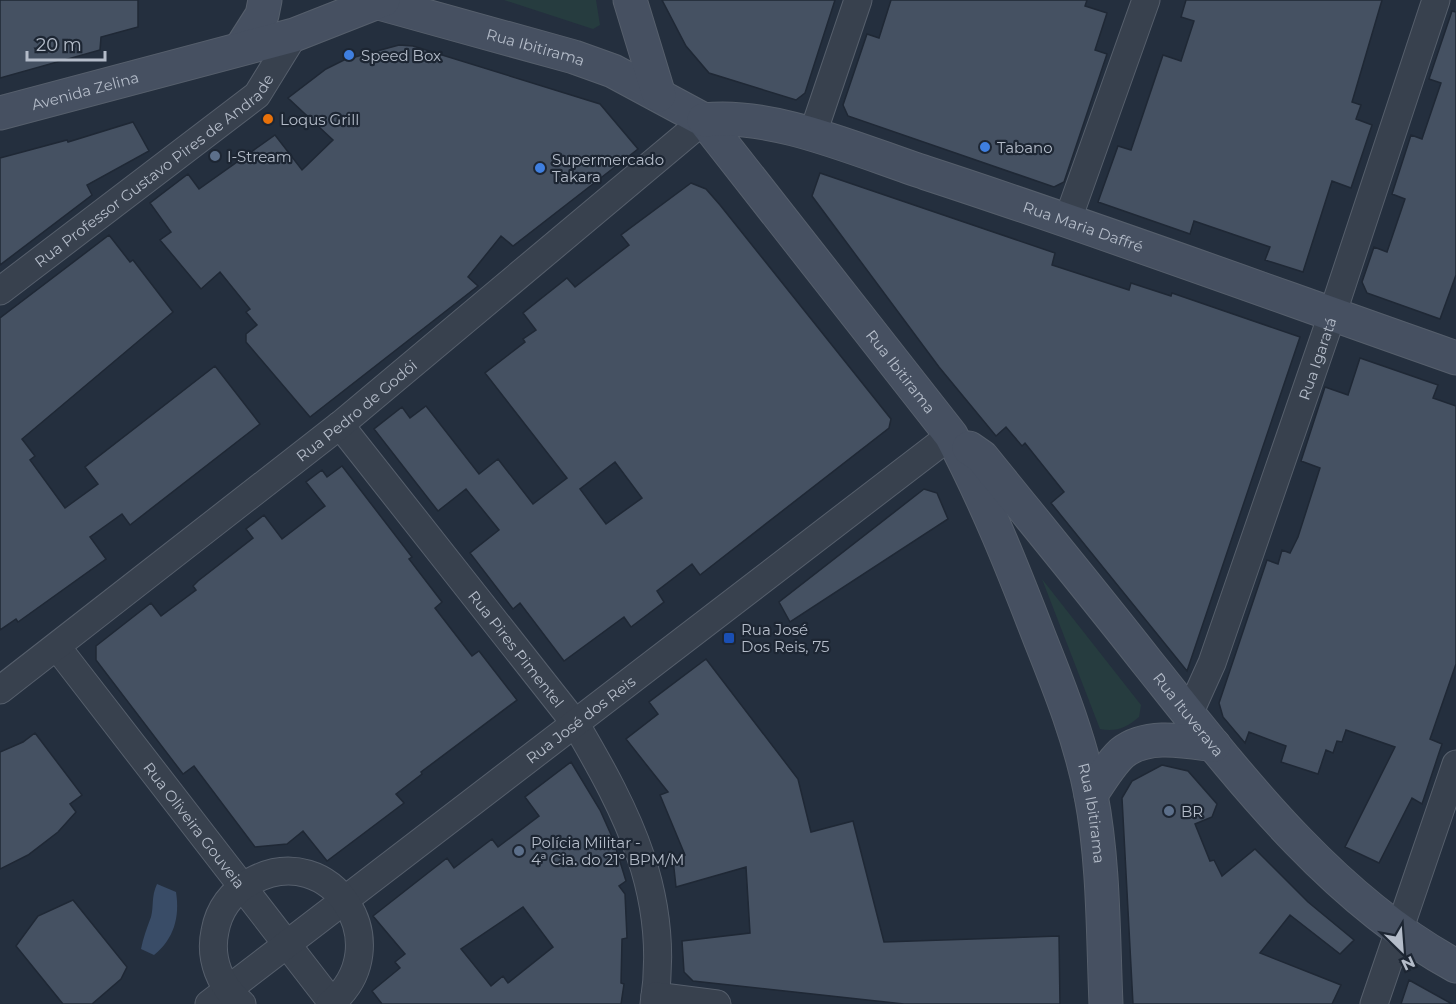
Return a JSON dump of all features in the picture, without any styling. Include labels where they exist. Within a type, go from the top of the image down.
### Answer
[{"type":"main road","points":[[241,48],[262,15],[265,0]]},
{"type":"main road","points":[[630,0],[659,95]]},
{"type":"main road","name":"Avenida Zelina","points":[[0,113],[294,35],[376,1]]},
{"type":"main road","name":"Rua Ibitirama","points":[[376,1],[574,57],[613,71],[704,120],[951,435],[974,477],[1004,546],[1062,695],[1091,795],[1101,883],[1106,1004]]},
{"type":"main road","name":"Rua Maria Daffré","points":[[704,120],[741,118],[812,136],[1068,219],[1456,358]]},
{"type":"main road","name":"Rua Ituverava","points":[[951,435],[982,456],[1214,745],[1295,837],[1399,931],[1456,966]]},
{"type":"main road","points":[[1091,795],[1123,752],[1149,742],[1175,739],[1214,745]]},
{"type":"street","points":[[812,136],[858,0]]},
{"type":"street","points":[[1068,219],[1146,0]]},
{"type":"street","name":"Rua Igaratá","points":[[1189,714],[1212,663],[1332,315],[1436,0]]},
{"type":"street","name":"Rua Professor Gustavo Pires de Andrade","points":[[0,291],[257,95],[294,35]]},
{"type":"street","name":"Rua Pedro de Godói","points":[[0,690],[340,425],[704,120]]},
{"type":"street","name":"Rua Pires Pimentel","points":[[340,425],[575,723],[630,825],[648,878],[656,936],[657,982],[654,1000]]},
{"type":"street","name":"Rua José dos Reis","points":[[226,999],[287,945],[951,435]]},
{"type":"street","name":"Rua Oliveira Gouveia","points":[[57,647],[332,1004]]},
{"type":"street","points":[[1374,1004],[1456,764]]},
{"type":"street","points":[[226,999],[214,962],[213,941],[217,920],[227,902],[242,887],[260,877],[280,872],[301,873],[321,880],[345,900],[354,916],[359,932],[360,952],[356,972],[346,989],[332,1004]]},
{"type":"street","points":[[654,1000],[717,1004]]},
{"type":"green space","points":[[504,0],[596,0],[600,25],[593,29]]},
{"type":"green space","points":[[1042,579],[1141,705],[1139,717],[1130,724],[1111,730],[1100,729]]},
{"type":"water","points":[[157,884],[176,892],[177,910],[171,935],[154,955],[141,949],[151,917]]},
{"type":"building","points":[[0,0],[138,0],[138,27],[101,37],[100,50],[0,78]]},
{"type":"building","points":[[662,0],[835,0],[805,93],[796,100],[709,73],[686,46]]},
{"type":"building","points":[[891,0],[1087,0],[1085,6],[1107,13],[1095,50],[1107,54],[1064,182],[1054,187],[848,116],[843,105],[867,34],[879,38]]},
{"type":"building","points":[[1186,0],[1382,0],[1352,102],[1361,105],[1356,119],[1372,125],[1351,188],[1332,181],[1303,272],[1265,260],[1270,247],[1194,221],[1190,234],[1098,202],[1118,146],[1131,150],[1163,55],[1181,61],[1194,21],[1181,17]]},
{"type":"building","points":[[1452,11],[1456,12],[1456,275],[1440,319],[1367,293],[1362,282],[1374,247],[1387,252],[1405,199],[1392,194],[1411,135],[1422,139],[1441,83],[1429,79]]},
{"type":"building","points":[[399,45],[413,46],[600,104],[638,149],[513,246],[501,236],[468,277],[478,286],[310,417],[246,342],[246,334],[257,325],[246,312],[250,309],[220,272],[201,289],[160,240],[171,232],[150,203],[188,174],[199,189],[275,135],[302,170],[333,140],[288,98],[326,69],[344,60]]},
{"type":"building","points":[[133,122],[149,151],[87,185],[92,195],[0,265],[0,158],[67,140],[68,142]]},
{"type":"building","points":[[820,173],[1055,253],[1052,265],[1129,290],[1131,283],[1171,296],[1172,293],[1300,337],[1187,671],[1051,503],[1064,492],[1025,443],[1022,446],[1006,427],[996,436],[939,367],[812,196]]},
{"type":"building","points":[[691,183],[706,189],[891,419],[889,428],[700,575],[692,564],[657,591],[664,602],[631,627],[624,617],[564,661],[520,603],[513,609],[470,553],[499,530],[466,489],[438,511],[374,429],[402,407],[410,418],[426,406],[479,474],[498,459],[533,504],[567,478],[485,373],[525,342],[523,339],[536,330],[523,313],[567,278],[575,287],[629,245],[621,235]],"holes":[[[615,462],[642,498],[606,524],[580,489]]]},
{"type":"building","points":[[109,235],[130,262],[133,260],[173,312],[22,439],[35,456],[30,460],[65,508],[98,484],[85,467],[215,366],[260,424],[130,525],[122,514],[90,537],[106,559],[18,622],[16,619],[0,630],[0,318]]},
{"type":"building","points":[[1360,358],[1438,385],[1433,398],[1456,406],[1456,664],[1430,739],[1442,744],[1422,804],[1412,798],[1379,863],[1345,847],[1395,747],[1346,730],[1342,742],[1337,741],[1333,753],[1326,750],[1318,774],[1281,762],[1286,746],[1249,732],[1245,743],[1223,717],[1219,703],[1267,560],[1278,564],[1282,550],[1290,553],[1298,537],[1320,468],[1301,461],[1325,387],[1348,395]]},
{"type":"building","points":[[342,466],[412,557],[409,559],[442,602],[435,608],[472,656],[479,651],[517,700],[421,772],[422,774],[396,794],[404,803],[327,861],[303,831],[287,844],[255,847],[194,766],[183,774],[96,660],[96,646],[151,603],[161,616],[196,590],[193,586],[198,581],[253,538],[246,529],[264,515],[282,539],[325,506],[306,482],[322,470],[327,477]]},
{"type":"building","points":[[924,489],[937,493],[948,519],[790,622],[779,602]]},
{"type":"building","points":[[706,659],[798,779],[811,832],[853,821],[884,942],[1059,936],[1060,1004],[904,1004],[693,981],[684,972],[682,941],[750,933],[746,867],[676,887],[673,859],[685,855],[660,795],[668,792],[626,739],[658,714],[649,702]]},
{"type":"building","points":[[35,733],[82,795],[70,804],[76,812],[58,832],[28,855],[0,869],[0,752],[23,742]]},
{"type":"building","points":[[571,762],[600,810],[613,839],[626,881],[619,886],[625,894],[627,938],[622,939],[621,983],[624,984],[621,1004],[382,1004],[372,991],[400,968],[395,962],[405,954],[373,916],[447,858],[454,868],[492,839],[498,847],[539,816],[525,797]],"holes":[[[523,907],[553,947],[508,983],[503,976],[491,986],[461,949]]]},
{"type":"building","points":[[1162,765],[1188,771],[1217,804],[1212,817],[1195,824],[1210,861],[1214,860],[1222,876],[1255,849],[1308,902],[1354,940],[1340,954],[1290,915],[1260,953],[1341,985],[1332,1004],[1133,1004],[1122,798],[1132,781]]},
{"type":"building","points":[[73,900],[127,967],[121,979],[92,1004],[63,1004],[16,946],[38,916]]},
{"type":"building","points":[[1409,980],[1452,1004],[1401,1004]]},
{"type":"place","name":"Speed Box","points":[[349,55]]},
{"type":"place","name":"Loqus Grill","points":[[268,119]]},
{"type":"place","name":"Tabano","points":[[985,147]]},
{"type":"place","name":"I-Stream","points":[[215,156]]},
{"type":"place","name":"Supermercado Takara","points":[[540,168]]},
{"type":"place","name":"Rua José Dos Reis, 75","points":[[729,638]]},
{"type":"place","name":"BR","points":[[1169,811]]},
{"type":"place","name":"Polícia Militar - 4ª Cia. do 21º BPM/M","points":[[519,851]]}]
